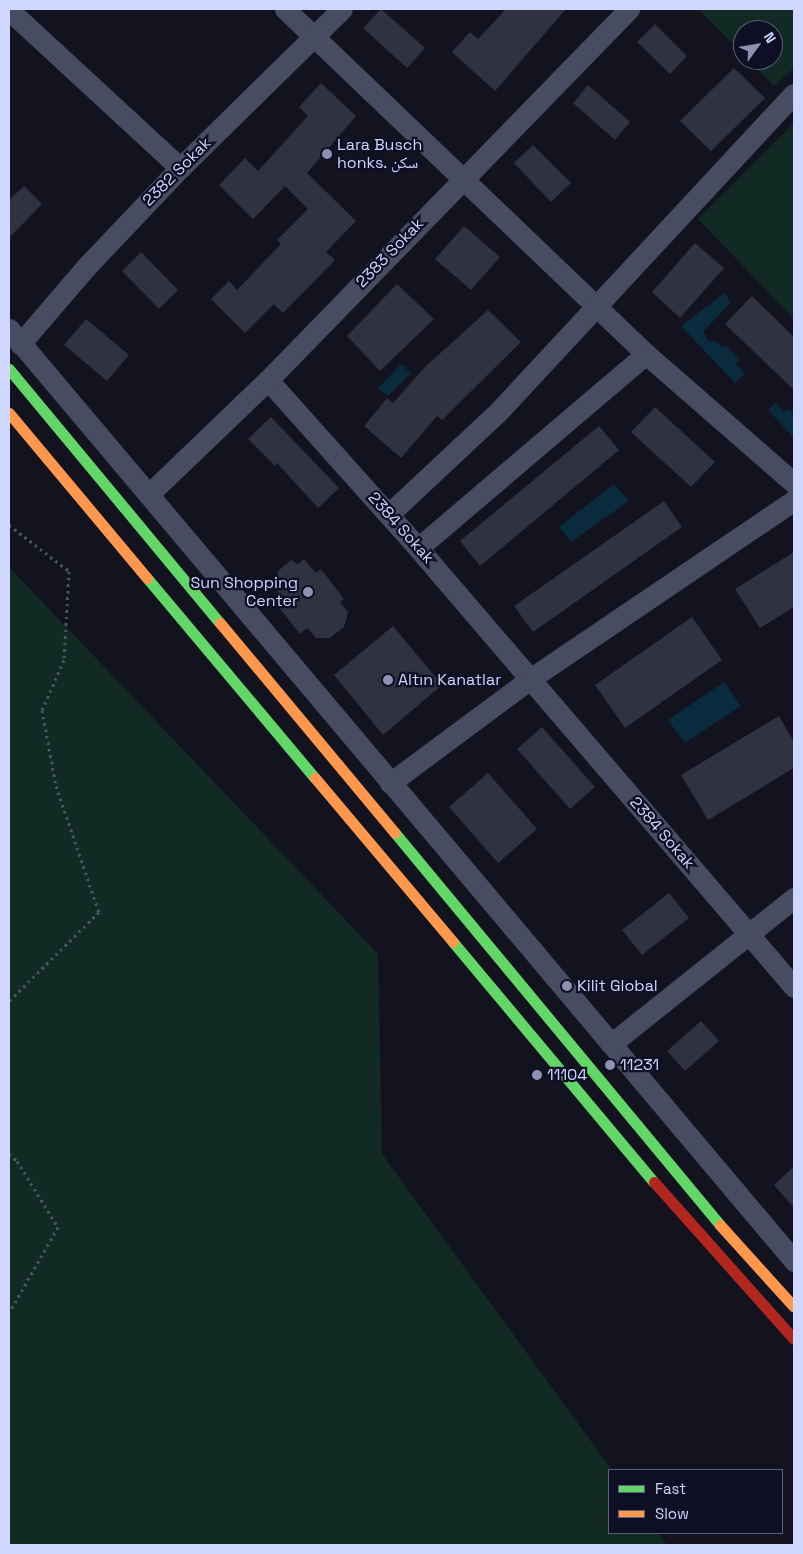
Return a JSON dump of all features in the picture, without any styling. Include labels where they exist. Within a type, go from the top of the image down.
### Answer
[{"type":"main road","points":[[9,369],[739,1247],[794,1307]]},
{"type":"main road","points":[[9,413],[718,1258],[794,1339]]},
{"type":"street","points":[[285,9],[460,180],[646,354],[794,483]]},
{"type":"street","name":"2382 Sokak","points":[[15,337],[86,267],[180,168],[342,9]]},
{"type":"street","name":"2383 Sokak","points":[[149,494],[268,380],[460,180],[629,9]]},
{"type":"street","points":[[9,10],[180,168]]},
{"type":"street","points":[[389,514],[498,412],[598,308],[794,94]]},
{"type":"street","points":[[15,337],[794,1261]]},
{"type":"street","points":[[418,548],[646,354]]},
{"type":"street","name":"2384 Sokak","points":[[268,380],[389,514],[794,987]]},
{"type":"street","points":[[390,783],[530,679],[794,500]]},
{"type":"street","points":[[611,1044],[750,936],[794,898]]},
{"type":"path","points":[[9,525],[68,571],[64,660],[42,710],[56,786],[99,912],[9,1001]]},
{"type":"path","points":[[9,1154],[17,1162],[58,1227],[9,1313]]},
{"type":"green space","points":[[698,9],[794,9],[794,68],[774,86],[758,70],[783,70],[783,20],[733,20],[733,44]]},
{"type":"green space","points":[[794,123],[794,319],[698,219]]},
{"type":"green space","points":[[9,567],[378,954],[382,1154],[611,1469],[608,1469],[608,1534],[659,1534],[667,1545],[9,1545]]},
{"type":"water","points":[[724,293],[731,302],[703,332],[709,342],[714,340],[722,348],[725,345],[740,360],[736,364],[745,374],[735,383],[681,326]]},
{"type":"water","points":[[401,364],[411,373],[388,396],[378,388]]},
{"type":"water","points":[[775,403],[784,412],[789,409],[794,416],[794,438],[768,410]]},
{"type":"water","points":[[614,484],[629,501],[571,542],[559,527]]},
{"type":"water","points":[[724,682],[741,706],[685,743],[668,720]]},
{"type":"building","points":[[381,9],[425,48],[407,68],[363,28]]},
{"type":"building","points":[[506,9],[566,9],[495,91],[452,52],[470,32],[478,39]]},
{"type":"building","points":[[655,24],[687,56],[670,74],[637,42]]},
{"type":"building","points":[[733,69],[765,98],[711,151],[680,121]]},
{"type":"building","points":[[321,83],[356,116],[307,173],[356,221],[326,252],[335,260],[283,313],[274,304],[245,333],[211,299],[229,281],[237,290],[281,244],[277,240],[308,209],[285,186],[253,219],[219,185],[245,158],[258,171],[308,116],[299,107]]},
{"type":"building","points":[[588,85],[630,122],[615,140],[573,103]]},
{"type":"building","points":[[533,145],[571,183],[551,202],[514,163]]},
{"type":"building","points":[[24,186],[42,204],[9,238],[9,200]]},
{"type":"building","points":[[464,226],[500,257],[471,290],[435,259]]},
{"type":"building","points":[[695,243],[724,268],[680,318],[652,292]]},
{"type":"building","points":[[141,252],[178,290],[159,309],[122,271]]},
{"type":"building","points":[[397,284],[434,319],[380,371],[347,336]]},
{"type":"building","points":[[752,296],[794,337],[794,390],[725,324]]},
{"type":"building","points":[[488,310],[521,342],[442,420],[437,416],[401,458],[364,426],[387,398],[393,403],[425,367]]},
{"type":"building","points":[[86,319],[129,355],[107,381],[64,345]]},
{"type":"building","points":[[655,407],[715,462],[691,487],[631,432]]},
{"type":"building","points":[[271,417],[339,488],[318,508],[277,463],[275,466],[248,439]]},
{"type":"building","points":[[599,426],[619,450],[480,566],[460,541]]},
{"type":"building","points":[[664,501],[682,527],[533,632],[514,606]]},
{"type":"building","points":[[794,552],[794,607],[760,628],[735,589]]},
{"type":"building","name":"Sun Shopping Center","points":[[304,559],[316,573],[321,569],[344,599],[340,602],[348,612],[344,627],[330,638],[316,638],[307,628],[300,634],[277,605],[284,599],[272,585],[278,580],[278,571],[291,560],[298,564]]},
{"type":"building","points":[[692,617],[722,660],[625,728],[595,685]]},
{"type":"building","name":"Altın Kanatlar","points":[[393,626],[442,685],[383,735],[334,675]]},
{"type":"building","points":[[779,716],[794,742],[794,768],[708,820],[681,775]]},
{"type":"building","points":[[542,727],[595,787],[570,809],[517,749]]},
{"type":"building","points":[[488,773],[537,829],[498,863],[449,807]]},
{"type":"building","points":[[669,893],[689,918],[642,955],[622,930]]},
{"type":"building","points":[[701,1021],[719,1041],[685,1071],[667,1051]]},
{"type":"building","points":[[794,1166],[794,1208],[774,1185]]},
{"type":"traffic: fast","points":[[9,369],[220,623]]},
{"type":"traffic: fast","points":[[147,578],[315,778]]},
{"type":"traffic: fast","points":[[395,833],[720,1225]]},
{"type":"traffic: fast","points":[[453,942],[654,1182]]},
{"type":"traffic: slow","points":[[9,413],[147,578]]},
{"type":"traffic: slow","points":[[220,623],[395,833]]},
{"type":"traffic: slow","points":[[315,778],[453,942]]},
{"type":"traffic: slow","points":[[720,1225],[794,1307]]},
{"type":"traffic: jam","points":[[654,1182],[794,1339]]},
{"type":"place","name":"Lara Busch honks. سكن","points":[[327,154]]},
{"type":"place","name":"Sun Shopping Center","points":[[308,592]]},
{"type":"place","name":"Altın Kanatlar","points":[[388,680]]},
{"type":"place","name":"Kilit Global","points":[[567,986]]},
{"type":"place","name":"11231","points":[[610,1065]]},
{"type":"place","name":"11104","points":[[537,1075]]}]
